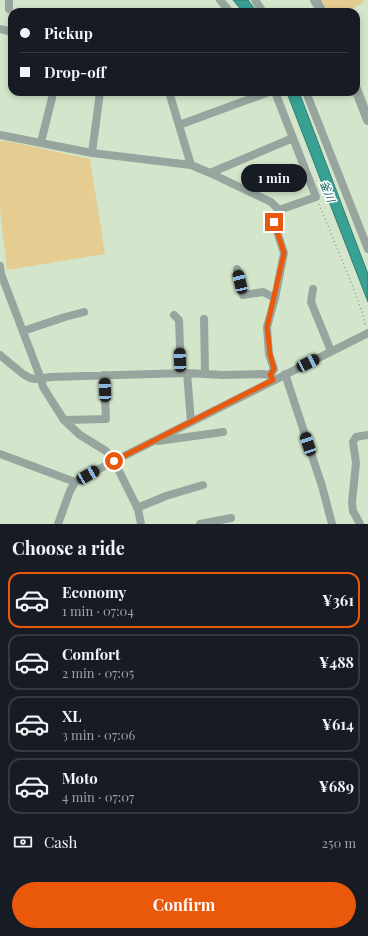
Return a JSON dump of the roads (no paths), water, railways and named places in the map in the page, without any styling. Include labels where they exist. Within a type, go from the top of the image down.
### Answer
[{"type":"street","points":[[220,0],[227,8]]},
{"type":"street","points":[[92,153],[99,96]]},
{"type":"street","points":[[170,96],[191,165]]},
{"type":"street","points":[[179,125],[258,96]]},
{"type":"street","points":[[0,135],[92,153],[191,165],[271,202],[279,210],[316,197],[277,96]]},
{"type":"street","points":[[308,96],[368,249]]},
{"type":"street","points":[[359,96],[368,120]]},
{"type":"street","points":[[41,142],[52,98]]},
{"type":"street","points":[[210,173],[293,138]]},
{"type":"street","points":[[271,378],[274,369],[270,354],[267,327],[275,298],[284,253],[274,222]]},
{"type":"street","points":[[237,269],[243,295],[263,292],[275,298]]},
{"type":"street","points":[[0,273],[43,387],[64,420],[80,434],[106,451],[114,461],[137,508],[141,524]]},
{"type":"street","points":[[313,289],[311,302],[331,351]]},
{"type":"street","points":[[23,331],[84,312]]},
{"type":"street","points":[[174,315],[179,320],[190,422]]},
{"type":"street","points":[[204,319],[205,374]]},
{"type":"street","points":[[58,524],[70,491],[76,482],[271,378],[285,374],[367,334]]},
{"type":"street","points":[[0,355],[23,374],[30,378],[41,379],[51,377],[184,373],[262,374],[271,378]]},
{"type":"street","points":[[285,374],[322,486],[332,524]]},
{"type":"street","points":[[64,420],[106,419],[104,375]]},
{"type":"street","points":[[151,442],[223,432]]},
{"type":"street","points":[[360,524],[353,511],[352,502],[356,463],[353,442],[356,437],[368,435]]},
{"type":"street","points":[[0,454],[76,482]]},
{"type":"street","points":[[137,508],[166,496],[203,485]]},
{"type":"street","points":[[200,524],[231,518]]},
{"type":"water","points":[[233,0],[248,0],[254,8],[240,8]]},
{"type":"water","name":"釜川","points":[[288,96],[301,96],[368,274],[368,302]]}]
